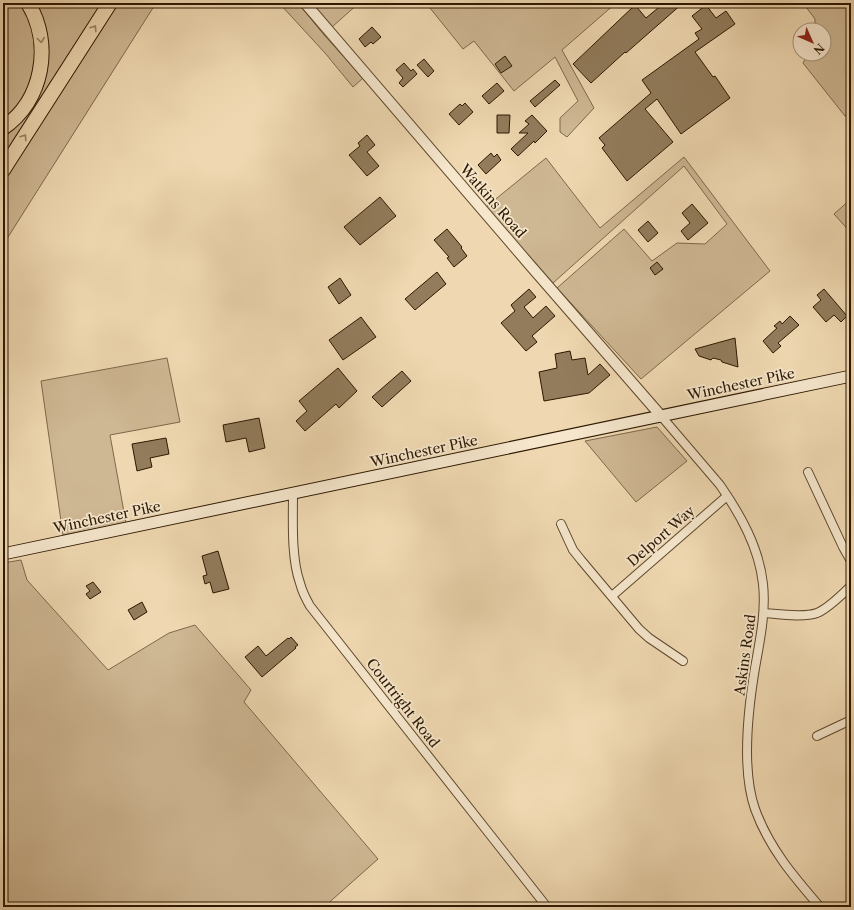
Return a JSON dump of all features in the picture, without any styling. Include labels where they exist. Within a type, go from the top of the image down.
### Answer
[{"type":"highway","points":[[3,128],[22,111],[34,92],[42,63],[41,38],[34,15],[28,3]]},
{"type":"highway","points":[[3,170],[110,3]]},
{"type":"main road","name":"Winchester Pike","points":[[3,554],[851,376]]},
{"type":"street","name":"Watkins Road","points":[[305,3],[529,264],[662,416]]},
{"type":"street","name":"Askins Road","points":[[662,416],[720,485],[744,524],[756,552],[763,582],[764,613],[747,743],[748,778],[755,808],[769,841],[782,860],[820,907]]},
{"type":"street","points":[[808,472],[851,561]]},
{"type":"street","name":"Courtright Road","points":[[292,493],[294,549],[297,573],[299,582],[310,606],[548,907]]},
{"type":"street","name":"Delport Way","points":[[612,596],[727,496]]},
{"type":"street","points":[[561,524],[574,550],[639,629],[683,662]]},
{"type":"street","points":[[764,613],[805,615],[817,613],[827,607],[851,586]]},
{"type":"street","points":[[817,736],[851,720]]},
{"type":"shaded area","points":[[3,3],[22,3],[35,32],[36,67],[27,91],[15,110],[3,122]]},
{"type":"shaded area","points":[[33,3],[107,3],[3,163],[3,134],[19,120],[36,99],[47,66],[47,44]]},
{"type":"shaded area","points":[[117,3],[156,3],[3,245],[3,179]]},
{"type":"shaded area","points":[[279,3],[298,3],[324,35],[363,78],[353,87],[325,53]]},
{"type":"shaded area","points":[[312,3],[359,3],[332,27]]},
{"type":"shaded area","points":[[426,3],[616,3],[562,50],[594,108],[567,137],[560,132],[560,118],[578,101],[555,57],[514,91],[474,41],[463,49]]},
{"type":"shaded area","points":[[803,3],[851,3],[851,117],[845,116],[803,63],[832,62],[832,22],[815,22],[815,19]]},
{"type":"shaded area","points":[[684,157],[770,271],[641,379],[557,288],[624,229],[652,261],[677,243],[705,244],[727,224],[684,166],[553,283],[486,207],[546,158],[600,228]]},
{"type":"shaded area","points":[[851,199],[851,233],[834,214]]},
{"type":"shaded area","points":[[167,358],[180,422],[110,435],[126,523],[63,535],[41,381]]},
{"type":"shaded area","points":[[657,427],[687,461],[636,502],[585,441]]},
{"type":"shaded area","points":[[21,560],[27,580],[108,670],[169,633],[195,625],[251,690],[244,702],[378,859],[324,907],[3,907],[3,563]]},
{"type":"building","points":[[664,3],[683,3],[591,83],[573,64],[635,5],[646,18]]},
{"type":"building","points":[[706,5],[716,18],[726,11],[735,24],[695,52],[713,77],[715,76],[730,98],[681,134],[657,99],[645,109],[673,142],[627,181],[602,148],[605,145],[599,138],[651,93],[642,80],[699,39],[695,33],[702,29],[692,16]]},
{"type":"building","points":[[372,27],[381,37],[373,44],[371,42],[365,47],[359,39]]},
{"type":"building","points":[[505,56],[512,66],[501,73],[495,64]]},
{"type":"building","points":[[424,59],[434,71],[428,77],[417,65]]},
{"type":"building","points":[[404,63],[411,71],[413,69],[417,74],[403,87],[399,83],[403,78],[396,70]]},
{"type":"building","points":[[555,80],[560,85],[535,107],[530,101]]},
{"type":"building","points":[[497,83],[504,91],[489,104],[482,96]]},
{"type":"building","points":[[465,103],[473,112],[459,125],[449,114],[460,104],[462,106]]},
{"type":"building","points":[[497,115],[510,115],[509,133],[497,133]]},
{"type":"building","points":[[532,115],[547,131],[535,143],[534,141],[518,156],[511,149],[528,133],[519,133],[529,124],[525,121]]},
{"type":"building","points":[[367,135],[375,145],[367,152],[379,166],[367,176],[349,155],[360,146],[358,143]]},
{"type":"building","points":[[491,153],[494,157],[497,154],[501,160],[486,174],[478,165]]},
{"type":"building","points":[[380,197],[396,216],[360,245],[344,227]]},
{"type":"building","points":[[692,204],[708,223],[688,240],[681,231],[690,223],[682,213]]},
{"type":"building","points":[[648,221],[658,233],[648,242],[638,230]]},
{"type":"building","points":[[447,229],[462,247],[461,248],[467,256],[454,267],[447,258],[449,257],[434,240]]},
{"type":"building","points":[[657,262],[663,269],[655,275],[650,268]]},
{"type":"building","points":[[437,272],[446,284],[415,310],[405,299]]},
{"type":"building","points":[[340,278],[351,295],[339,304],[328,287]]},
{"type":"building","points":[[529,289],[536,297],[524,307],[533,318],[546,306],[555,316],[532,336],[537,342],[526,351],[501,323],[515,311],[511,305]]},
{"type":"building","points":[[824,289],[847,316],[841,322],[834,315],[826,322],[813,307],[821,300],[817,295]]},
{"type":"building","points":[[790,316],[799,325],[778,343],[781,346],[773,353],[763,341],[777,328],[774,326],[780,321],[782,324]]},
{"type":"building","points":[[361,317],[376,337],[343,360],[329,340]]},
{"type":"building","points":[[735,338],[738,367],[722,362],[721,360],[713,358],[711,360],[699,356],[695,349]]},
{"type":"building","points":[[570,351],[572,360],[585,358],[588,375],[600,364],[610,375],[589,393],[544,401],[539,372],[557,368],[555,354]]},
{"type":"building","points":[[338,368],[357,391],[339,408],[336,404],[305,431],[296,421],[307,411],[299,401]]},
{"type":"building","points":[[402,371],[411,381],[382,407],[372,397]]},
{"type":"building","points":[[259,418],[265,448],[249,452],[246,438],[226,442],[223,425]]},
{"type":"building","points":[[166,438],[169,454],[150,458],[152,467],[137,471],[132,444]]},
{"type":"building","points":[[218,551],[229,589],[213,593],[210,582],[205,584],[203,576],[207,575],[202,556]]},
{"type":"building","points":[[93,582],[101,592],[90,599],[86,594],[90,591],[86,586]]},
{"type":"building","points":[[142,602],[147,612],[134,620],[128,610]]},
{"type":"building","points":[[291,637],[298,645],[295,647],[296,648],[262,677],[245,657],[258,646],[266,656]]}]
